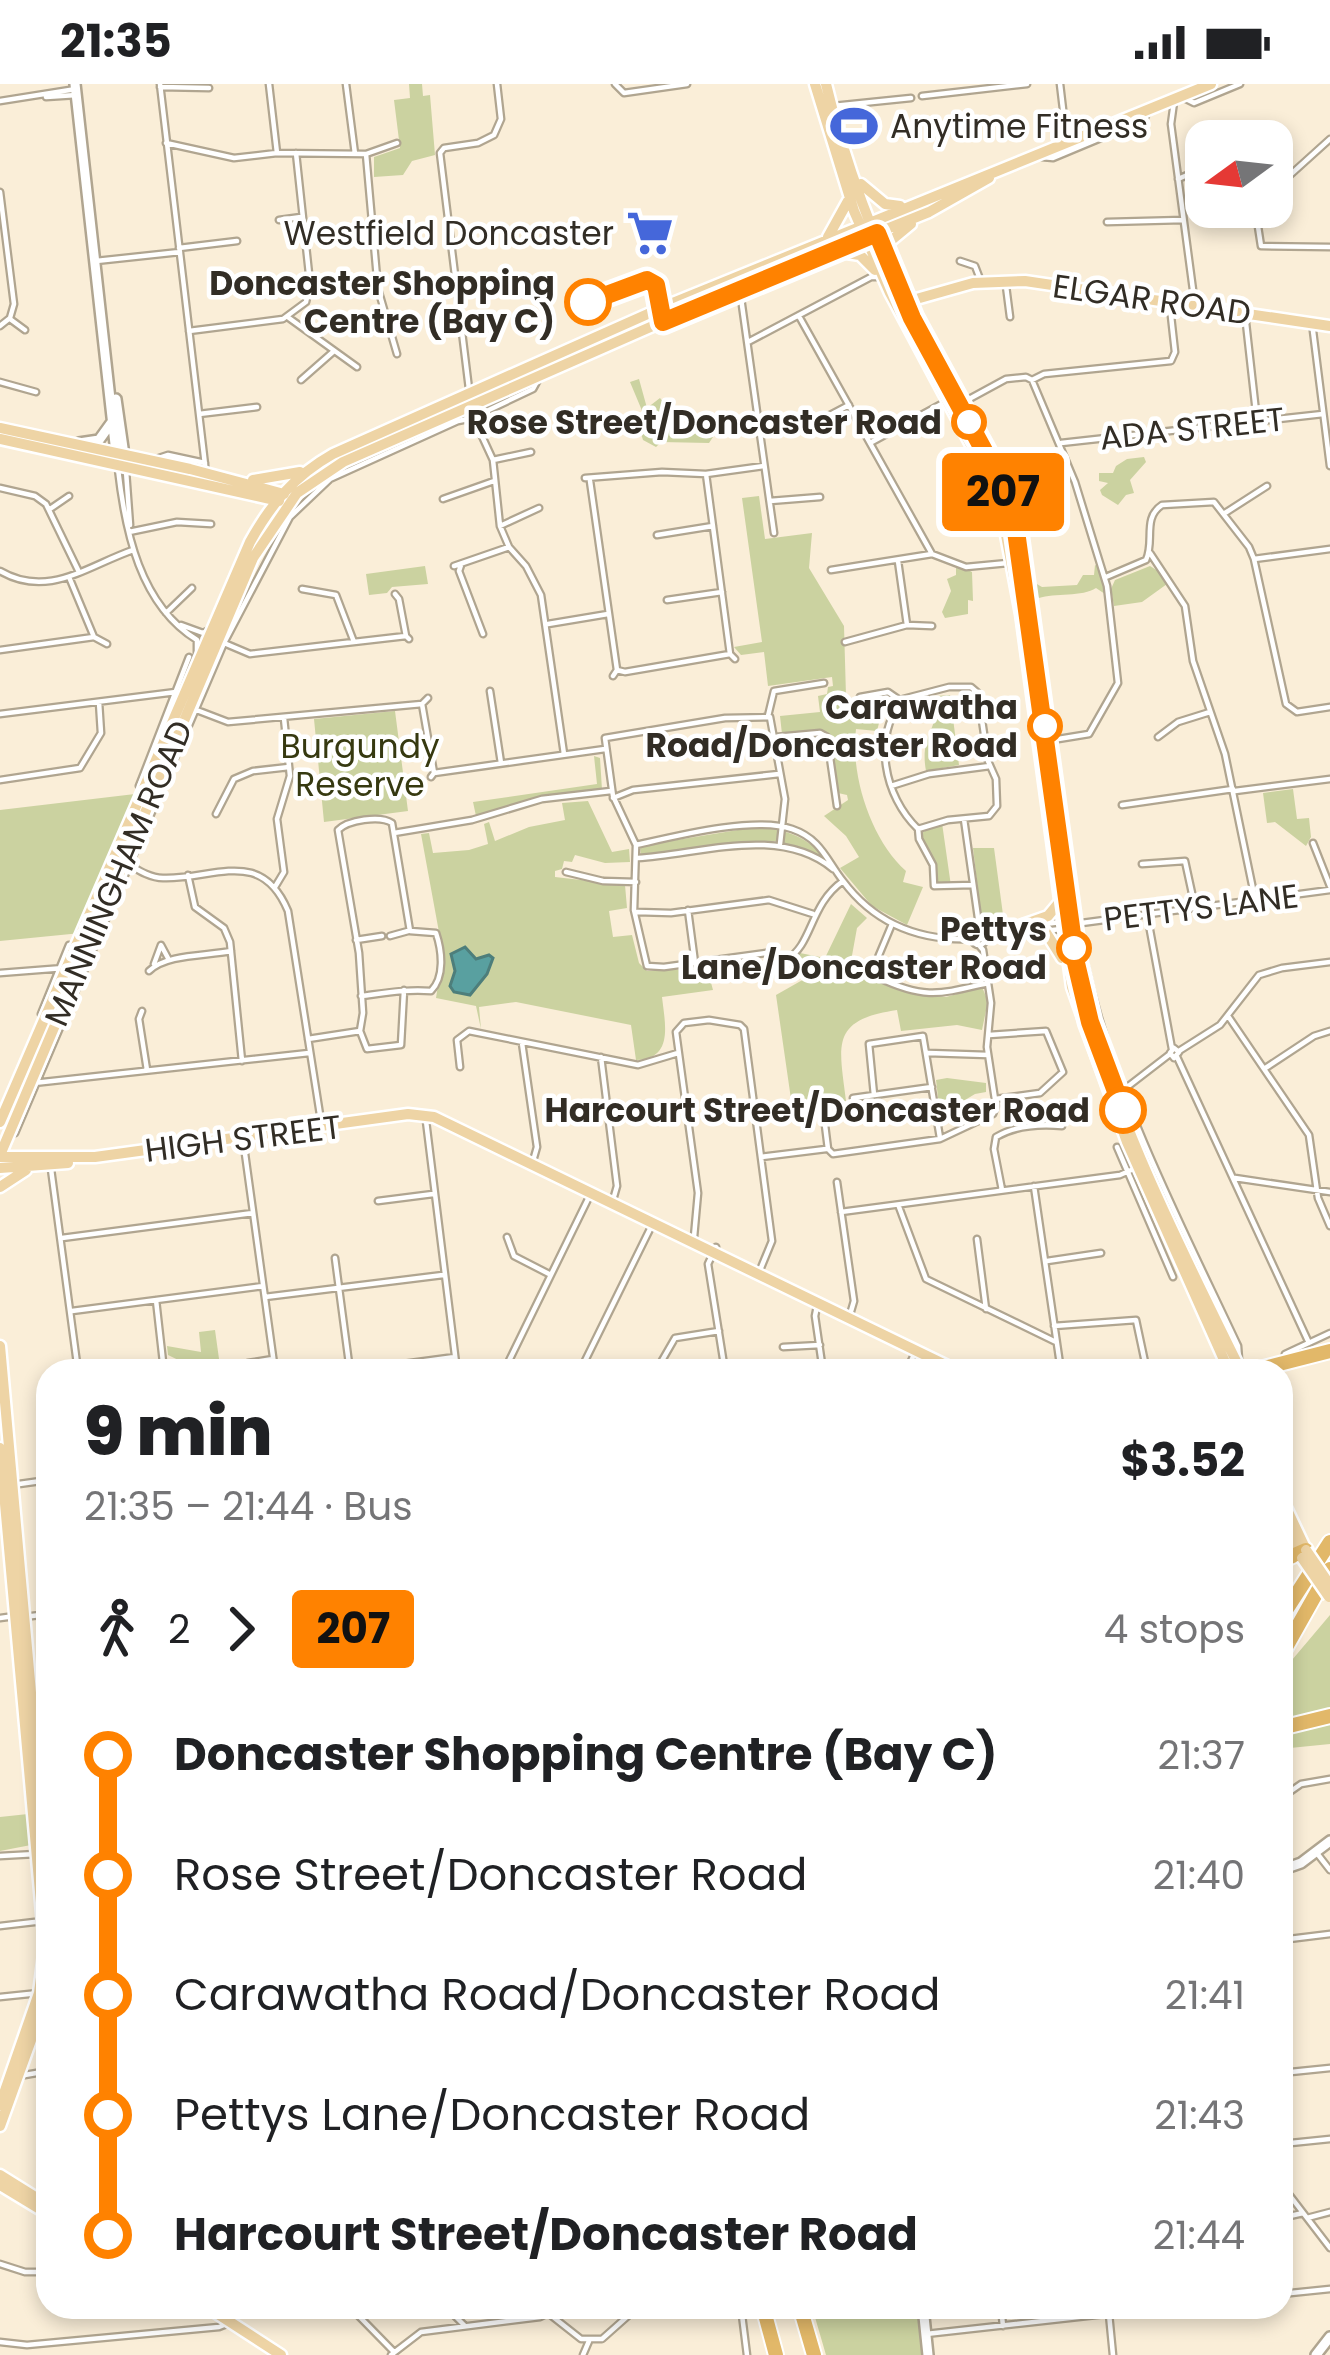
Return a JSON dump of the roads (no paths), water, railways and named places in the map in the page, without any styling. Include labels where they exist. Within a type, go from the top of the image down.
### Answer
[{"type":"highway","points":[[1286,1359],[1330,1351]]},
{"type":"highway","points":[[1293,1599],[1330,1542]]},
{"type":"highway","points":[[1293,1556],[1302,1553]]},
{"type":"highway","points":[[1293,1635],[1330,1569]]},
{"type":"highway","points":[[1293,1725],[1330,1716]]},
{"type":"highway","points":[[766,2319],[776,2355]]},
{"type":"highway","points":[[804,2319],[814,2355]]},
{"type":"main road","points":[[815,84],[852,171],[886,276],[912,318],[998,501],[1013,562],[1042,741],[1058,904],[1087,1009],[1229,1359]]},
{"type":"main road","points":[[826,84],[826,108],[848,194],[866,222]]},
{"type":"main road","points":[[0,428],[286,498],[343,462],[472,411],[737,290],[824,249],[866,222],[992,176],[1211,84]]},
{"type":"main road","points":[[76,90],[121,459]]},
{"type":"main road","points":[[852,171],[882,202],[904,206]]},
{"type":"main road","points":[[886,276],[885,251],[890,241],[992,176]]},
{"type":"main road","points":[[824,249],[846,210],[848,194]]},
{"type":"main road","points":[[238,480],[308,470],[333,454],[472,411],[668,304],[872,236],[929,212]]},
{"type":"main road","points":[[872,236],[885,251]]},
{"type":"main road","points":[[824,249],[860,255],[886,276],[922,288]]},
{"type":"main road","name":"ELGAR ROAD","points":[[902,301],[922,288],[1005,280],[1330,326]]},
{"type":"main road","name":"ELGAR ROAD","points":[[902,301],[977,281]]},
{"type":"main road","points":[[912,318],[914,303],[936,292]]},
{"type":"main road","points":[[902,301],[953,403],[995,471],[1015,524],[1068,972],[1086,1034],[1133,1170],[1232,1359]]},
{"type":"main road","points":[[110,376],[112,422],[121,459]]},
{"type":"main road","points":[[73,444],[99,440],[112,422]]},
{"type":"main road","points":[[0,439],[205,468],[286,498]]},
{"type":"main road","name":"MANNINGHAM ROAD","points":[[0,1156],[67,969],[120,864],[186,702],[187,679],[214,645],[212,628],[261,522],[308,470]]},
{"type":"main road","points":[[256,493],[261,522]]},
{"type":"main road","name":"MANNINGHAM ROAD","points":[[120,864],[141,793],[286,498]]},
{"type":"main road","points":[[1011,929],[1048,916],[1058,904]]},
{"type":"main road","points":[[1045,931],[1068,972]]},
{"type":"main road","name":"MANNINGHAM ROAD","points":[[8,1128],[32,1083],[67,969]]},
{"type":"main road","name":"HIGH STREET","points":[[0,1168],[391,1118],[429,1122]]},
{"type":"main road","points":[[429,1122],[478,1138],[934,1359]]},
{"type":"main road","points":[[0,1186],[27,1163],[11,1149],[8,1128]]},
{"type":"main road","name":"HIGH STREET","points":[[0,1156],[50,1167],[94,1157]]},
{"type":"main road","points":[[653,1222],[688,1234],[714,1252]]},
{"type":"main road","points":[[0,1346],[3,1441],[36,1747]]},
{"type":"main road","points":[[1293,1529],[1302,1553],[1330,1585]]},
{"type":"main road","points":[[1293,1539],[1330,1598]]},
{"type":"main road","points":[[20,1617],[36,1742]]},
{"type":"main road","points":[[1293,1866],[1330,1841]]},
{"type":"main road","points":[[0,2105],[36,2013]]},
{"type":"main road","points":[[0,2126],[14,2069]]},
{"type":"main road","points":[[2,2180],[36,2197]]},
{"type":"main road","points":[[232,2319],[281,2355]]},
{"type":"main road","points":[[233,2319],[292,2355]]},
{"type":"main road","points":[[924,2319],[928,2355]]},
{"type":"main road","points":[[1316,2355],[1327,2343]]},
{"type":"street","points":[[277,153],[269,85],[280,84]]},
{"type":"street","points":[[346,84],[355,154]]},
{"type":"street","points":[[496,84],[501,119],[494,135],[442,150],[472,411],[494,460],[500,526],[509,547],[535,580],[564,754]]},
{"type":"street","points":[[617,88],[687,84]]},
{"type":"street","points":[[922,96],[1027,84]]},
{"type":"street","points":[[1060,84],[1067,143]]},
{"type":"street","points":[[1175,100],[1193,103],[1240,84]]},
{"type":"street","points":[[205,468],[160,86],[208,88]]},
{"type":"street","points":[[0,101],[76,90]]},
{"type":"street","points":[[826,108],[911,98]]},
{"type":"street","points":[[1175,100],[1172,124],[1195,305]]},
{"type":"street","points":[[1172,124],[1175,100]]},
{"type":"street","points":[[1038,156],[1053,158],[1144,120],[1148,111]]},
{"type":"street","points":[[1065,121],[1081,138]]},
{"type":"street","points":[[1293,173],[1330,139]]},
{"type":"street","points":[[166,143],[234,158],[277,153],[366,154],[397,143]]},
{"type":"street","points":[[189,331],[289,318],[303,307],[310,290],[296,153]]},
{"type":"street","points":[[366,154],[378,289],[397,354]]},
{"type":"street","points":[[1178,179],[1185,176]]},
{"type":"street","points":[[0,191],[14,304],[10,318],[0,326]]},
{"type":"street","points":[[278,220],[302,217]]},
{"type":"street","points":[[1106,223],[1183,220]]},
{"type":"street","points":[[1258,228],[1261,246],[1330,247]]},
{"type":"street","points":[[97,262],[237,241]]},
{"type":"street","points":[[960,261],[975,266],[977,281]]},
{"type":"street","points":[[0,265],[9,264]]},
{"type":"street","points":[[748,342],[871,277],[886,276]]},
{"type":"street","points":[[1005,280],[1010,316]]},
{"type":"street","points":[[1181,365],[1174,358],[1174,302],[1189,296],[1192,288]]},
{"type":"street","points":[[737,290],[742,298],[774,533]]},
{"type":"street","points":[[1245,312],[1257,421]]},
{"type":"street","points":[[800,317],[932,554]]},
{"type":"street","points":[[10,318],[25,330]]},
{"type":"street","points":[[289,318],[357,368]]},
{"type":"street","points":[[1312,322],[1330,466]]},
{"type":"street","points":[[301,380],[334,351]]},
{"type":"street","points":[[1032,380],[1040,375],[1174,358]]},
{"type":"street","points":[[870,443],[1006,379],[1032,380],[1061,443],[1106,577],[1118,682],[1089,734],[1042,741]]},
{"type":"street","points":[[0,382],[36,392]]},
{"type":"street","points":[[760,434],[811,425],[849,405]]},
{"type":"street","points":[[199,414],[257,407]]},
{"type":"street","name":"ADA STREET","points":[[1061,443],[1323,414]]},
{"type":"street","points":[[244,587],[310,494],[457,417]]},
{"type":"street","points":[[494,460],[531,452]]},
{"type":"street","points":[[121,459],[129,530],[145,580],[166,613],[199,644],[187,679]]},
{"type":"street","points":[[706,474],[733,657],[615,673],[587,480],[764,466]]},
{"type":"street","points":[[443,499],[494,481]]},
{"type":"street","points":[[1225,513],[1267,486]]},
{"type":"street","points":[[0,488],[35,496],[50,509],[79,572]]},
{"type":"street","points":[[50,509],[69,496]]},
{"type":"street","points":[[770,501],[820,496]]},
{"type":"street","points":[[1106,577],[1146,560],[1150,518],[1162,505],[1214,502],[1254,559],[1286,704],[1297,712],[1330,707]]},
{"type":"street","points":[[500,526],[539,508]]},
{"type":"street","points":[[129,530],[177,522],[211,524]]},
{"type":"street","points":[[657,535],[713,526]]},
{"type":"street","points":[[483,634],[458,566],[509,547]]},
{"type":"street","points":[[1254,559],[1330,549]]},
{"type":"street","points":[[0,571],[27,583],[51,584],[134,550]]},
{"type":"street","points":[[1150,552],[1185,606],[1193,661],[1233,790],[1255,899]]},
{"type":"street","points":[[831,570],[932,554],[966,567],[1013,562]]},
{"type":"street","points":[[1146,560],[1162,566]]},
{"type":"street","points":[[898,561],[907,625]]},
{"type":"street","points":[[69,577],[94,637]]},
{"type":"street","points":[[166,613],[192,587]]},
{"type":"street","points":[[302,590],[337,595],[354,642]]},
{"type":"street","points":[[667,600],[722,592]]},
{"type":"street","points":[[214,645],[250,654],[407,638],[400,599],[394,594]]},
{"type":"street","points":[[546,625],[608,614]]},
{"type":"street","points":[[176,623],[202,633],[212,628]]},
{"type":"street","points":[[845,642],[907,625],[932,626]]},
{"type":"street","points":[[0,650],[94,637],[107,644]]},
{"type":"street","name":"MANNINGHAM ROAD","points":[[187,679],[189,657]]},
{"type":"street","points":[[780,844],[782,774],[768,716],[774,691],[824,683]]},
{"type":"street","points":[[918,828],[987,816],[996,810],[996,778],[989,766],[974,688],[937,688],[901,701],[885,741],[891,786],[918,828],[933,866],[933,885],[973,885]]},
{"type":"street","points":[[490,691],[501,763]]},
{"type":"street","points":[[858,700],[888,692],[901,701]]},
{"type":"street","points":[[0,713],[99,702],[186,702],[228,722],[422,704],[428,698]]},
{"type":"street","points":[[0,780],[80,768],[101,733],[99,702]]},
{"type":"street","points":[[422,704],[433,775],[605,749]]},
{"type":"street","points":[[1158,737],[1178,722],[1210,712]]},
{"type":"street","points":[[768,716],[604,738],[612,794],[636,845],[635,912],[646,965],[656,968],[766,953],[786,960],[801,949],[824,896],[843,881]]},
{"type":"street","points":[[275,887],[284,872],[277,819],[289,789],[284,717]]},
{"type":"street","points":[[776,737],[826,737],[837,802],[847,797]]},
{"type":"street","points":[[891,786],[929,774],[989,766]]},
{"type":"street","points":[[216,814],[234,779],[253,771],[289,767]]},
{"type":"street","points":[[394,832],[472,820],[542,799],[782,774]]},
{"type":"street","points":[[1122,805],[1330,779]]},
{"type":"street","points":[[404,990],[401,1046],[368,1050],[360,1031],[363,1013],[356,940],[339,828],[385,818],[392,824],[410,931]]},
{"type":"street","points":[[823,1108],[828,1149],[833,1154],[940,1139],[993,1114],[988,1055],[992,1008],[964,818]]},
{"type":"street","points":[[636,845],[722,830],[783,827],[814,841],[861,902],[892,924],[934,938],[979,938],[1065,925]]},
{"type":"street","points":[[722,830],[724,850]]},
{"type":"street","points":[[1313,843],[1330,888]]},
{"type":"street","points":[[638,858],[780,844],[816,856],[838,873]]},
{"type":"street","points":[[1142,864],[1185,861],[1195,908]]},
{"type":"street","points":[[120,864],[162,878],[234,869],[275,887],[288,911],[320,1128]]},
{"type":"street","name":"MANNINGHAM ROAD","points":[[32,1083],[120,864]]},
{"type":"street","points":[[566,872],[603,881],[636,882]]},
{"type":"street","points":[[188,875],[192,903],[224,928],[231,951],[242,1061]]},
{"type":"street","name":"PETTYS LANE","points":[[1065,925],[1330,888]]},
{"type":"street","points":[[635,912],[774,900],[814,914]]},
{"type":"street","points":[[688,910],[695,963]]},
{"type":"street","points":[[1147,914],[1174,1053],[1309,1343]]},
{"type":"street","points":[[892,924],[874,967],[880,979],[945,995],[988,983]]},
{"type":"street","points":[[979,938],[1011,929],[1065,925]]},
{"type":"street","points":[[356,940],[410,931],[436,933],[440,967],[434,990],[361,996]]},
{"type":"street","name":"MANNINGHAM ROAD","points":[[40,1014],[67,969],[69,944]]},
{"type":"street","points":[[169,960],[161,945],[152,968],[169,960],[231,951]]},
{"type":"street","points":[[1120,1092],[1174,1053],[1207,1037],[1259,975],[1330,962]]},
{"type":"street","points":[[1085,964],[1120,1092],[1238,1346],[1237,1359]]},
{"type":"street","points":[[0,974],[67,969]]},
{"type":"street","points":[[142,1011],[147,1070]]},
{"type":"street","points":[[1228,1016],[1310,1136],[1317,1191],[1330,1226]]},
{"type":"street","points":[[688,1234],[698,1193],[676,1032],[684,1023],[709,1020],[742,1026],[772,1244],[759,1273]]},
{"type":"street","points":[[988,1036],[1046,1030],[1063,1072],[1040,1094],[994,1099]]},
{"type":"street","points":[[308,1039],[360,1031]]},
{"type":"street","points":[[460,1067],[457,1040],[469,1031],[651,1064],[678,1053]]},
{"type":"street","points":[[1264,1069],[1313,1036],[1330,1031]]},
{"type":"street","points":[[874,1095],[869,1044],[921,1035],[928,1053],[940,1139]]},
{"type":"street","points":[[522,1043],[537,1149],[532,1164]]},
{"type":"street","points":[[32,1083],[310,1053]]},
{"type":"street","points":[[928,1053],[988,1055]]},
{"type":"street","points":[[601,1058],[617,1189],[612,1203]]},
{"type":"street","points":[[853,1098],[932,1087]]},
{"type":"street","points":[[429,1122],[433,1193],[455,1357],[440,1359]]},
{"type":"street","points":[[1001,1190],[996,1137],[1026,1126],[1062,1126]]},
{"type":"street","points":[[243,1138],[273,1359]]},
{"type":"street","points":[[1118,1147],[1133,1170],[1172,1277]]},
{"type":"street","points":[[760,1157],[828,1149]]},
{"type":"street","points":[[50,1167],[77,1359]]},
{"type":"street","points":[[841,1212],[1133,1170]]},
{"type":"street","points":[[1234,1178],[1330,1192]]},
{"type":"street","points":[[837,1182],[854,1301],[849,1318]]},
{"type":"street","points":[[1034,1186],[1059,1359]]},
{"type":"street","points":[[378,1201],[433,1193]]},
{"type":"street","points":[[509,1359],[591,1193]]},
{"type":"street","points":[[898,1204],[924,1277],[1056,1342]]},
{"type":"street","points":[[62,1238],[253,1213]]},
{"type":"street","points":[[586,1359],[653,1222]]},
{"type":"street","points":[[507,1237],[514,1256],[551,1274]]},
{"type":"street","points":[[976,1239],[986,1309]]},
{"type":"street","points":[[714,1252],[710,1270],[723,1359]]},
{"type":"street","points":[[1045,1261],[1101,1253]]},
{"type":"street","points":[[334,1258],[348,1359]]},
{"type":"street","points":[[265,1297],[443,1275]]},
{"type":"street","points":[[71,1311],[263,1286]]},
{"type":"street","points":[[156,1300],[163,1359]]},
{"type":"street","points":[[820,1304],[816,1321],[822,1359]]},
{"type":"street","points":[[1054,1328],[1136,1320],[1145,1359]]},
{"type":"street","points":[[663,1359],[675,1338],[719,1331]]},
{"type":"street","points":[[1285,1354],[1330,1334]]},
{"type":"street","points":[[783,1347],[820,1345]]},
{"type":"street","points":[[912,1359],[916,1350]]},
{"type":"street","points":[[8,1485],[36,1482]]},
{"type":"street","points":[[0,1618],[36,1615]]},
{"type":"street","points":[[30,1684],[36,1683]]},
{"type":"street","points":[[1293,1790],[1330,1779]]},
{"type":"street","points":[[0,1856],[36,1851]]},
{"type":"street","points":[[1316,1852],[1330,1870]]},
{"type":"street","points":[[0,1926],[36,1922]]},
{"type":"street","points":[[1293,1939],[1330,1934]]},
{"type":"street","points":[[0,1997],[36,1994]]},
{"type":"street","points":[[1293,2072],[1330,2068]]},
{"type":"street","points":[[1293,2143],[1330,2139]]},
{"type":"street","points":[[1293,2200],[1330,2248]]},
{"type":"street","points":[[1293,2216],[1330,2212]]},
{"type":"street","points":[[0,2264],[36,2272]]},
{"type":"street","points":[[1293,2293],[1330,2289]]},
{"type":"street","points":[[206,2327],[218,2319]]},
{"type":"street","points":[[0,2342],[27,2345],[223,2326],[224,2319]]},
{"type":"street","points":[[361,2319],[393,2354],[421,2332],[500,2319]]},
{"type":"street","points":[[458,2319],[465,2326]]},
{"type":"street","points":[[556,2319],[589,2341],[607,2336],[625,2319]]},
{"type":"street","points":[[742,2319],[747,2355]]},
{"type":"street","points":[[1002,2319],[1003,2326]]},
{"type":"street","points":[[926,2334],[1064,2319]]},
{"type":"street","points":[[1109,2319],[1113,2355]]},
{"type":"street","points":[[583,2355],[589,2341]]},
{"type":"water","points":[[465,947],[476,959],[493,958],[470,995],[454,992],[450,986],[455,971],[451,954]]},
{"type":"place","name":"Anytime Fitness","points":[[854,126]]},
{"type":"place","name":"Westfield Doncaster","points":[[650,233]]},
{"type":"place","name":"Doncaster Shopping Centre (Bay C)","points":[[588,302]]},
{"type":"place","name":"Rose Street/Doncaster Road","points":[[969,422]]},
{"type":"place","name":"Carawatha Road/Doncaster Road","points":[[1045,726]]},
{"type":"place","name":"Pettys Lane/Doncaster Road","points":[[1074,948]]},
{"type":"place","name":"Harcourt Street/Doncaster Road","points":[[1123,1110]]},
{"type":"park label","name":"Burgundy Reserve","points":[[360,765]]}]
